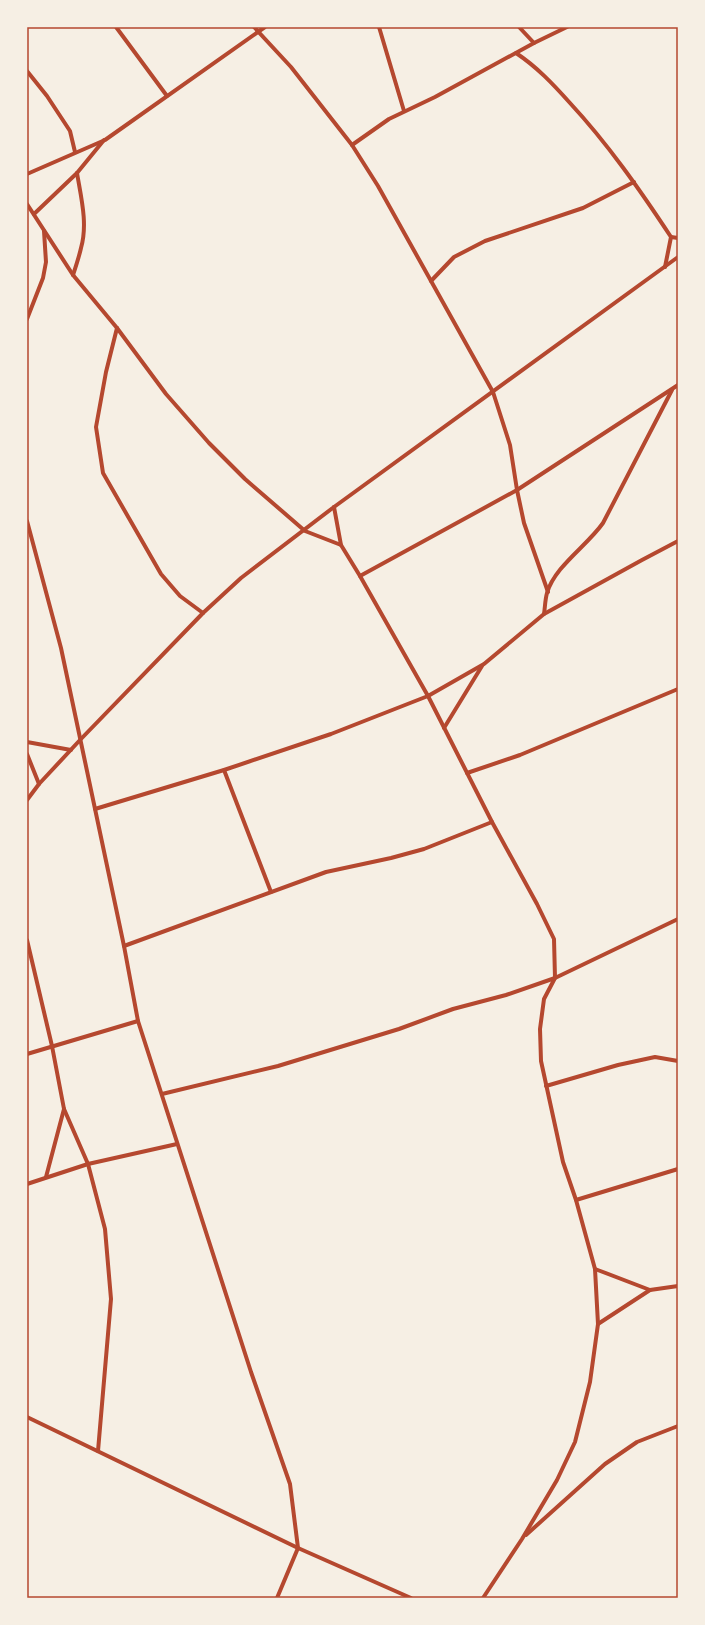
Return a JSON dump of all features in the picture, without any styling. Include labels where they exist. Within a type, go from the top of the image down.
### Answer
[{"type":"street","points":[[116,27],[167,96]]},
{"type":"street","points":[[254,27],[291,66],[352,145],[378,186],[492,392],[510,445],[517,490],[533,553],[548,592]]},
{"type":"street","points":[[27,174],[105,140],[266,27]]},
{"type":"street","points":[[379,27],[404,111]]},
{"type":"street","points":[[519,27],[534,43]]},
{"type":"street","points":[[352,145],[389,119],[435,97],[566,27]]},
{"type":"street","points":[[516,53],[531,63],[550,81],[591,125],[634,182],[671,237],[665,267]]},
{"type":"street","points":[[27,71],[47,96],[70,131],[75,152]]},
{"type":"street","points":[[34,214],[77,173],[105,140]]},
{"type":"street","points":[[73,275],[82,247],[84,231],[81,195],[77,173]]},
{"type":"street","points":[[431,281],[454,257],[486,241],[583,208],[634,182]]},
{"type":"street","points":[[27,204],[73,275],[117,328],[166,394],[209,443],[245,479],[305,531],[341,545]]},
{"type":"street","points":[[27,319],[43,278],[46,262],[44,229]]},
{"type":"street","points":[[671,237],[678,238]]},
{"type":"street","points":[[27,800],[39,784],[70,750],[203,613],[241,578],[305,531],[334,507],[678,257]]},
{"type":"street","points":[[117,328],[106,372],[96,427],[103,473],[161,574],[180,596],[203,613]]},
{"type":"street","points":[[360,576],[517,490],[678,385]]},
{"type":"street","points":[[544,614],[548,592],[561,570],[594,535],[603,523],[672,389]]},
{"type":"street","points":[[334,507],[341,545],[428,696],[554,939],[555,978],[544,999],[540,1030],[541,1061],[563,1162],[576,1200],[595,1269],[598,1324],[590,1382],[575,1442],[557,1480],[522,1539],[483,1598]]},
{"type":"street","points":[[27,521],[61,648],[124,946],[138,1021],[251,1372],[290,1484],[298,1548],[277,1598]]},
{"type":"street","points":[[95,809],[224,770],[331,734],[428,696],[484,664],[544,614],[678,541]]},
{"type":"street","points":[[444,728],[484,664]]},
{"type":"street","points":[[467,773],[520,755],[678,689]]},
{"type":"street","points":[[27,742],[70,750]]},
{"type":"street","points":[[27,754],[39,784]]},
{"type":"street","points":[[224,770],[272,892]]},
{"type":"street","points":[[124,946],[326,872],[391,858],[424,849],[492,822]]},
{"type":"street","points":[[162,1094],[278,1066],[399,1029],[453,1009],[506,995],[555,978],[678,919]]},
{"type":"street","points":[[27,940],[52,1046],[64,1109],[88,1164],[105,1229],[111,1299],[98,1451]]},
{"type":"street","points":[[27,1054],[138,1021]]},
{"type":"street","points":[[546,1086],[618,1065],[655,1057],[678,1061]]},
{"type":"street","points":[[46,1177],[64,1109]]},
{"type":"street","points":[[27,1184],[88,1164],[177,1144]]},
{"type":"street","points":[[576,1200],[678,1169]]},
{"type":"street","points":[[595,1269],[650,1290]]},
{"type":"street","points":[[598,1324],[650,1290],[678,1286]]},
{"type":"street","points":[[27,1417],[298,1548],[411,1598]]},
{"type":"street","points":[[522,1539],[605,1464],[637,1442],[678,1426]]}]
